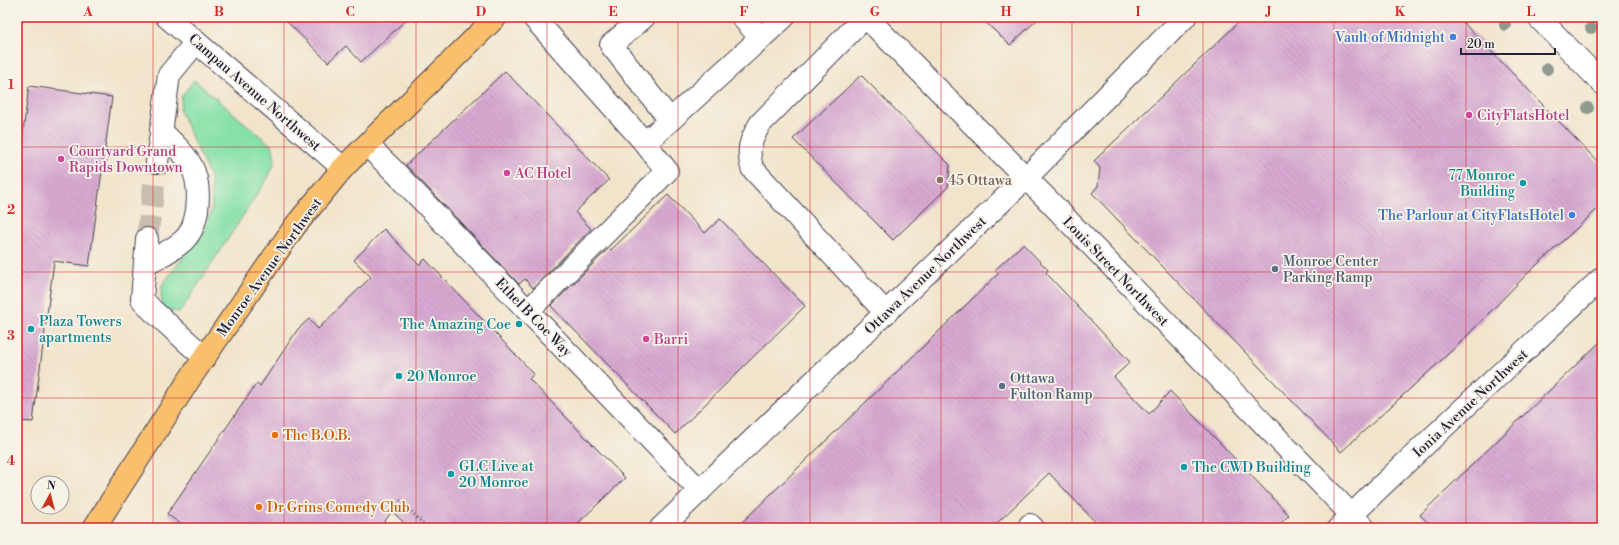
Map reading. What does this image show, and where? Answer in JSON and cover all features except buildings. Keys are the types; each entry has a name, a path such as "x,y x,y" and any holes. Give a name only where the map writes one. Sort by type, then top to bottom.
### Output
{"main road":[{"name":"Monroe Avenue Northwest","path":"94,528 204,357 295,226 344,168 496,17"}],"street":[{"name":"Campau Avenue Northwest","path":"167,17 344,168"},
{"path":"528,311 667,172 645,143 533,17"},
{"path":"644,17 611,45 670,120"},
{"path":"742,17 761,38"},
{"path":"645,143 784,17"},
{"path":"866,17 760,124 751,140 749,155 752,168 886,313"},
{"name":"Louis Street Northwest","path":"866,17 1026,178 1351,524"},
{"name":"Ottawa Avenue Northwest","path":"661,528 1026,178 1185,17"},
{"path":"1538,17 1602,83"},
{"path":"157,162 169,75 196,42"},
{"path":"145,264 168,252 184,240 195,225 197,177 183,152 161,131"},
{"name":"Ethel B Coe Way","path":"367,145 395,172 700,491"},
{"path":"147,239 142,299 152,310 204,357"},
{"name":"Ionia Avenue Northwest","path":"1351,524 1602,278"}],"path":[{"path":"400,500 427,528"}],"green space":[{"path":"194,80 273,147 275,162 269,176 180,312 170,311 163,307 161,295 162,285 205,229 212,208 211,179 180,111 182,96"}],"tunnel":[{"path":"147,239 157,162"}],"place":[{"name":"Vault of Midnight","path":"1453,37"},
{"name":"CityFlatsHotel","path":"1469,115"},
{"name":"Courtyard Grand Rapids Downtown","path":"61,159"},
{"name":"AC Hotel","path":"507,173"},
{"name":"45 Ottawa","path":"940,180"},
{"name":"77 Monroe Building","path":"1523,183"},
{"name":"The Parlour at CityFlatsHotel","path":"1572,215"},
{"name":"Monroe Center Parking Ramp","path":"1275,269"},
{"name":"The Amazing Coe","path":"519,324"},
{"name":"Plaza Towers apartments","path":"31,329"},
{"name":"Barri","path":"646,339"},
{"name":"20 Monroe","path":"399,376"},
{"name":"Ottawa Fulton Ramp","path":"1002,386"},
{"name":"The B.O.B.","path":"275,435"},
{"name":"The CWD Building","path":"1184,467"},
{"name":"GLC Live at 20 Monroe","path":"451,474"},
{"name":"Dr Grins Comedy Club","path":"259,507"}]}
